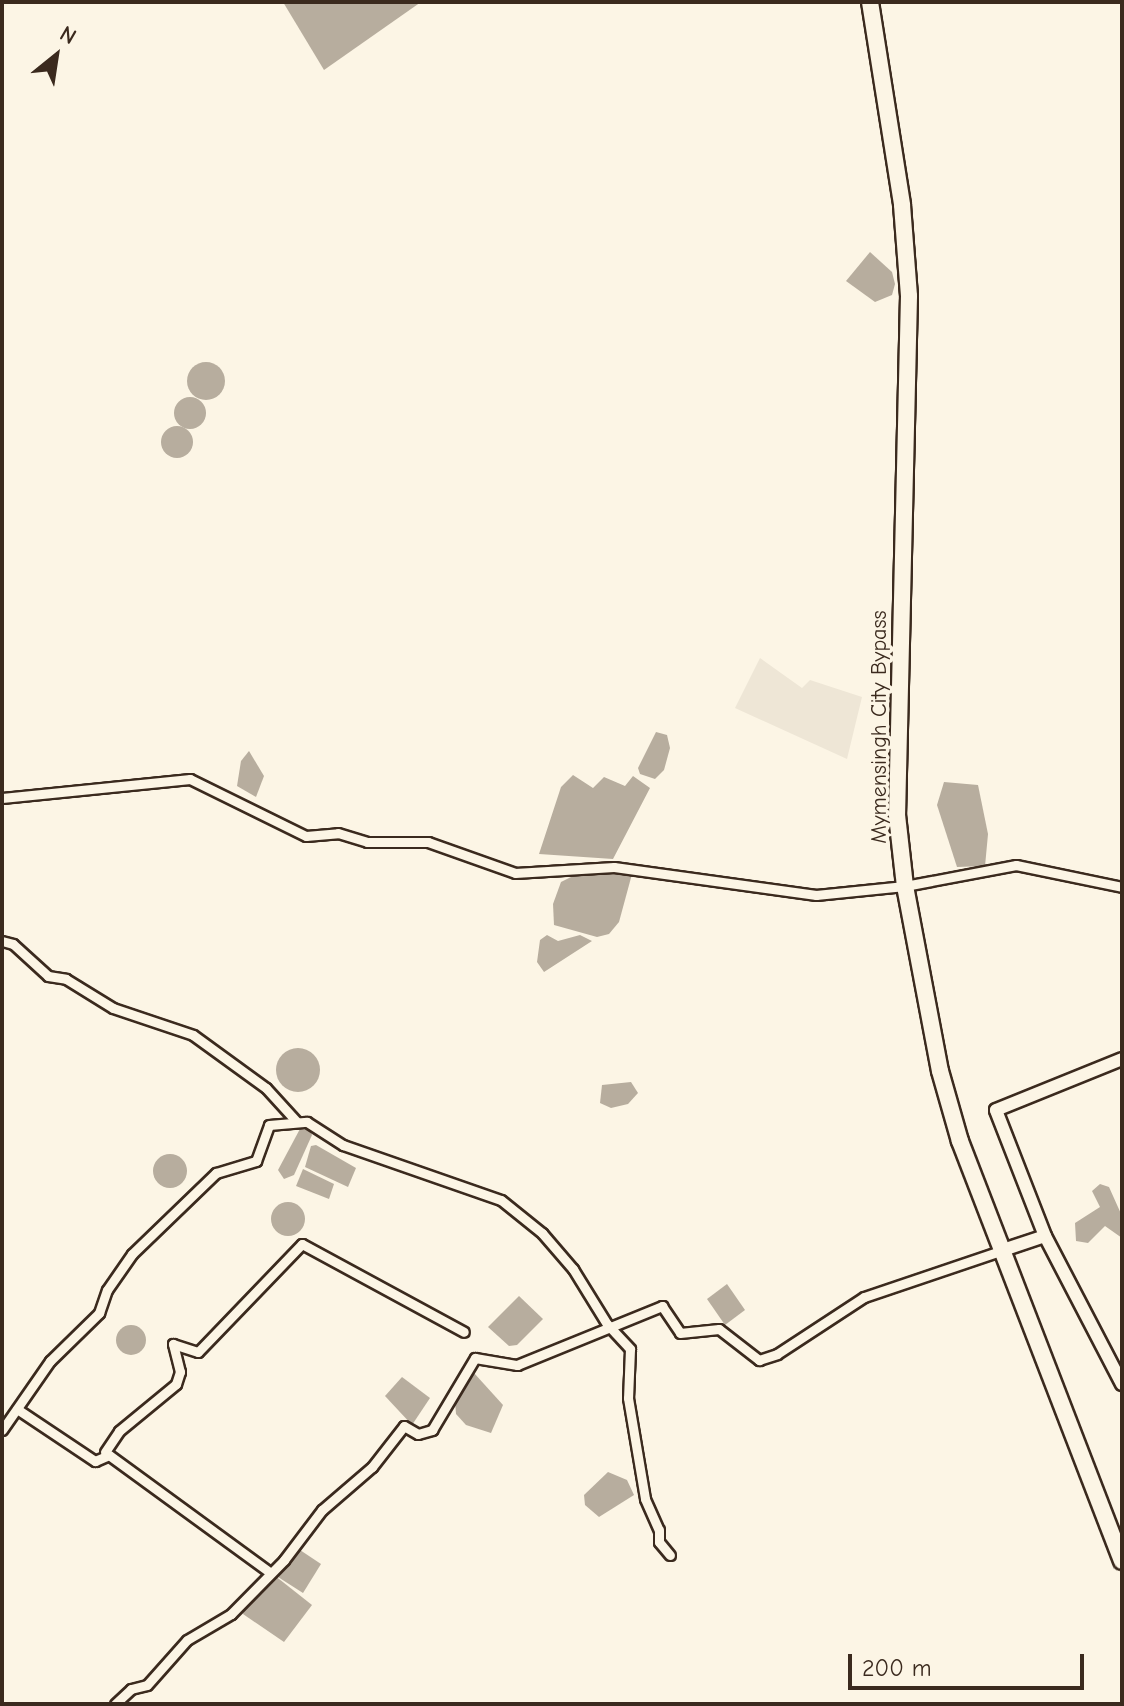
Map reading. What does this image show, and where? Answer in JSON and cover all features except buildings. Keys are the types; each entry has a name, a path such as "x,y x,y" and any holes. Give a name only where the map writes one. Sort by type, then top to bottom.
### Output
{"highway":[{"name":"Mymensingh City Bypass","path":"870,2 902,205 909,296 897,815 905,886 940,1071 1000,1251 1122,1561"}],"street":[{"path":"2,798 173,777 190,779 306,836 338,833 367,842 428,842 515,873 614,867 816,895 905,886 1016,865 1122,887"},
{"path":"2,941 13,944 48,976 66,979 113,1008 193,1035 266,1088 296,1121"},
{"path":"1122,1059 996,1110 1045,1236 1122,1384"},
{"path":"2,1430 50,1361 99,1313 107,1290 132,1254 216,1173 256,1161 269,1125 296,1121 316,1126 343,1145 508,1204 573,1269 607,1324 630,1349 628,1398 643,1491 659,1530 659,1542 670,1555"},
{"path":"115,1704 131,1689 147,1685 179,1647 231,1614 271,1573 322,1510 372,1467 397,1432 404,1426 418,1434 432,1430 475,1358 517,1365 607,1324 662,1306 680,1333 719,1329 750,1359 759,1360 777,1354 864,1297 1045,1236"},
{"path":"17,1409 95,1461 119,1431 176,1384 180,1372 173,1344 198,1352 302,1244 464,1332"},
{"path":"105,1452 271,1573"}],"shaded area":[{"path":"283,2 421,2 324,70"},
{"path":"870,252 892,272 895,284 892,295 875,302 846,281"},
{"path":"206,362 219,368 225,381 219,394 206,400 193,394 187,381 193,368"},
{"path":"190,397 201,402 206,413 201,424 190,429 179,424 174,413 179,402"},
{"path":"177,426 188,431 193,442 188,453 177,458 166,453 161,442 166,431"},
{"path":"760,658 802,688 810,680 862,697 847,759 735,708"},
{"path":"656,732 667,735 670,748 664,770 655,779 640,774 638,768"},
{"path":"249,751 264,776 256,797 237,786 241,761"},
{"path":"573,775 593,788 604,777 625,786 633,776 650,788 613,859 539,854 561,787"},
{"path":"944,782 978,785 988,834 985,866 957,867 937,805"},
{"path":"579,873 632,874 619,922 609,934 597,937 554,925 553,904 561,882"},
{"path":"547,935 558,941 580,935 592,941 544,972 537,962 540,940"},
{"path":"298,1048 314,1054 320,1070 314,1086 298,1092 282,1086 276,1070 282,1054"},
{"path":"631,1082 638,1093 628,1104 611,1108 600,1103 602,1085"},
{"path":"301,1127 309,1128 312,1135 294,1175 284,1179 278,1170"},
{"path":"316,1145 356,1168 348,1187 305,1167 311,1146"},
{"path":"170,1154 182,1159 187,1171 182,1183 170,1188 158,1183 153,1171 158,1159"},
{"path":"303,1169 334,1184 329,1199 296,1186"},
{"path":"1100,1184 1109,1187 1122,1216 1122,1238 1105,1226 1088,1243 1076,1241 1075,1223 1100,1207 1092,1191"},
{"path":"288,1202 300,1207 305,1219 300,1231 288,1236 276,1231 271,1219 276,1207"},
{"path":"727,1284 745,1310 725,1325 707,1299"},
{"path":"519,1296 543,1319 517,1345 509,1346 488,1327"},
{"path":"131,1325 137,1326 145,1334 145,1346 137,1354 131,1355 125,1354 117,1346 116,1340 117,1334 125,1326"},
{"path":"474,1373 503,1405 491,1433 466,1425 456,1414 455,1401"},
{"path":"402,1377 430,1398 412,1425 385,1396"},
{"path":"608,1472 627,1480 634,1495 599,1517 585,1505 584,1495"},
{"path":"300,1550 321,1564 303,1593 278,1577"},
{"path":"274,1575 312,1605 284,1642 243,1614 247,1602"}]}
